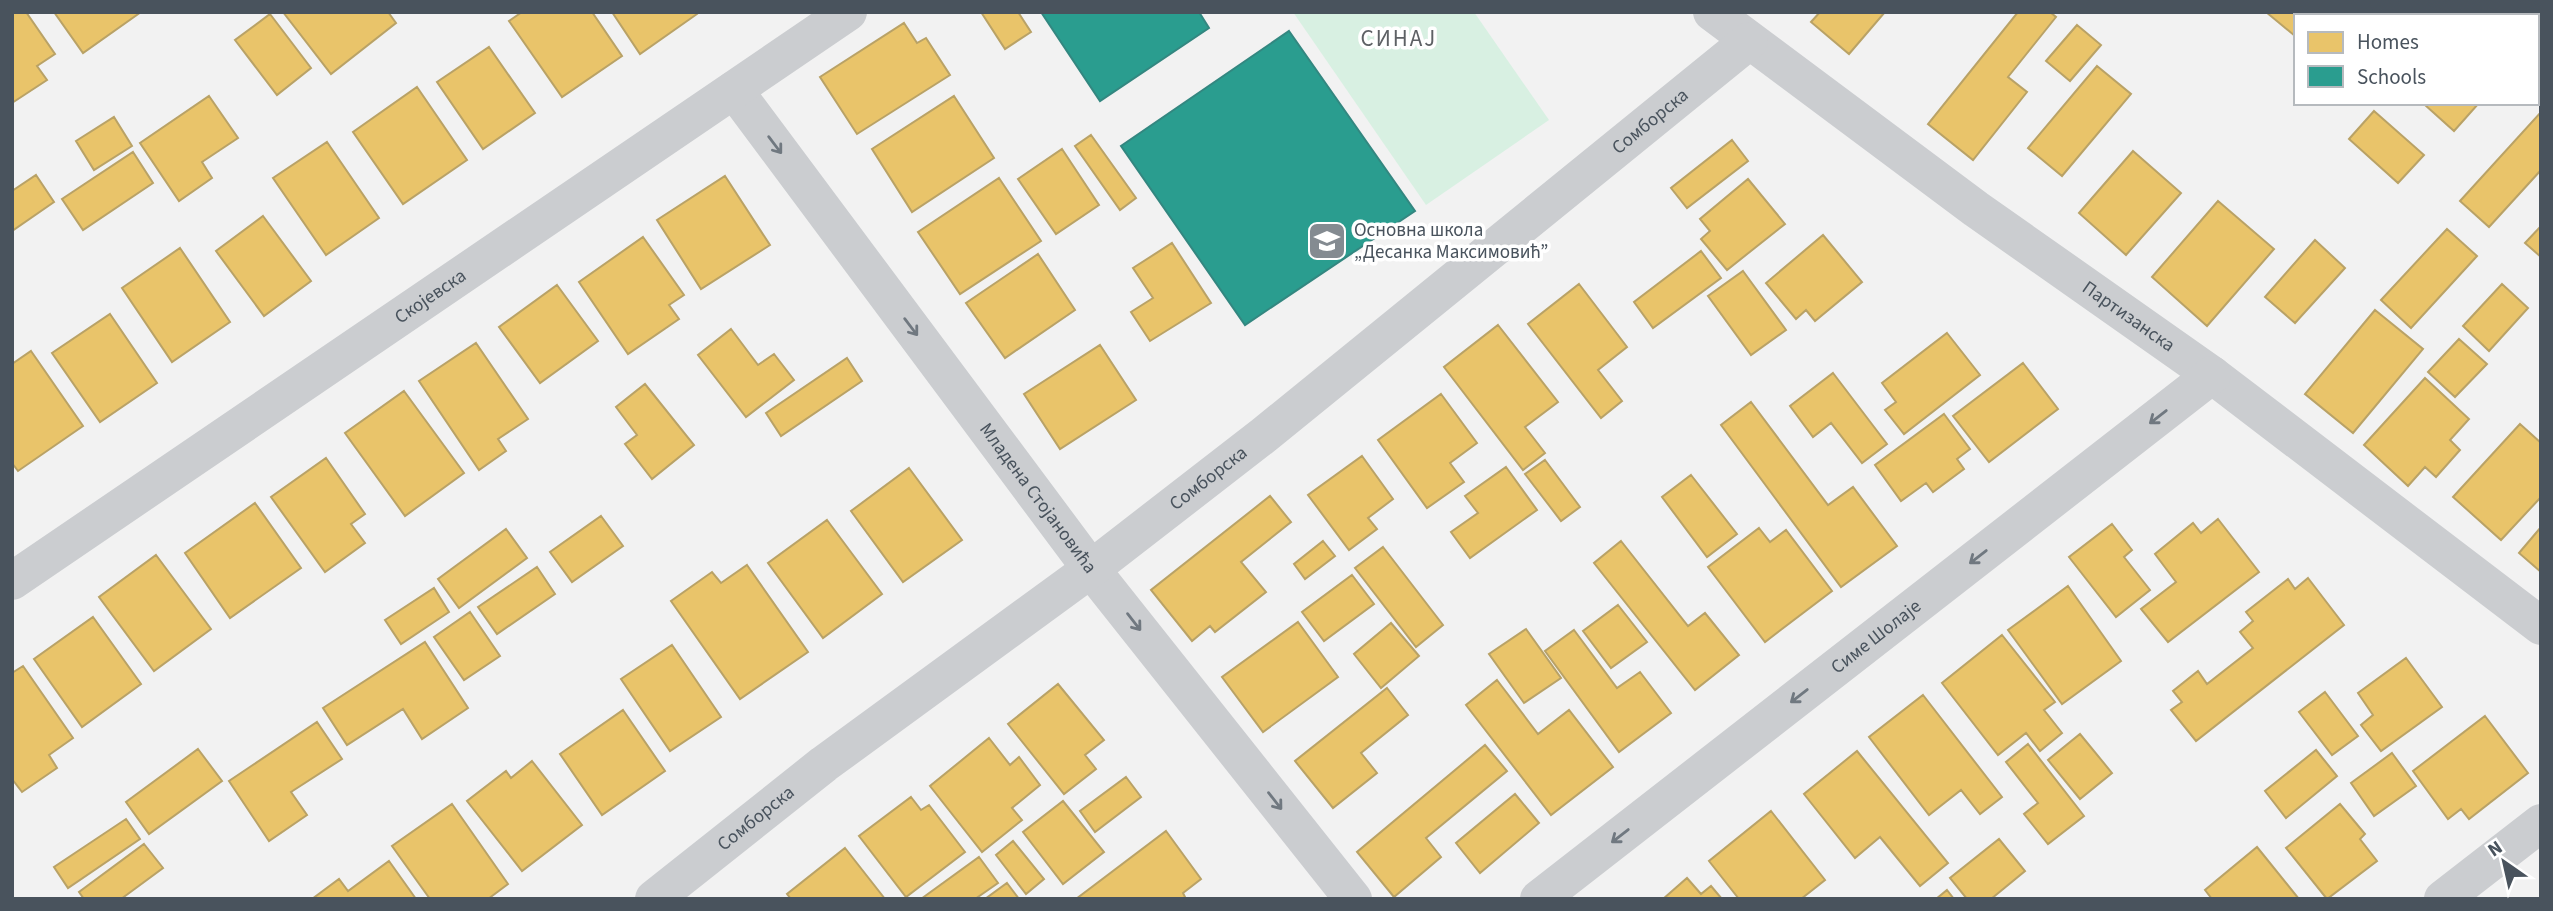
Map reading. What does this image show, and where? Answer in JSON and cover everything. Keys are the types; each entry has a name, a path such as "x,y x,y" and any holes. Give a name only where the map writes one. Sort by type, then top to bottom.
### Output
{"street":[{"name":"Скојевска","path":"12,582 848,12"},
{"name":"Партизанска","path":"1712,12 1976,209 2212,375 2541,626"},
{"name":"Сомборска","path":"654,899 824,764 1091,569 1264,435 1749,41"},
{"name":"Младена Стојановића","path":"734,90 1091,569 1353,899"},
{"name":"Симе Шолаје","path":"1539,899 2212,375"},
{"path":"2443,899 2541,823"}],"green space":[{"path":"1293,12 1474,12 1549,120 1426,205"}],"building: Homes":[{"path":"12,12 26,12 55,54 37,66 47,80 12,103"},
{"path":"54,12 141,12 83,53"},
{"path":"283,12 388,12 396,23 331,74"},
{"path":"522,12 592,12 622,56 562,97 509,21"},
{"path":"612,12 696,12 697,14 640,54"},
{"path":"981,12 1018,12 1031,32 1005,49"},
{"path":"1820,12 1885,12 1849,54 1811,22"},
{"path":"2018,12 2050,12 2056,17 2008,77 2027,92 1973,160 1928,124"},
{"path":"2266,12 2315,12 2294,14 2294,35"},
{"path":"2407,12 2465,14 2409,14"},
{"path":"270,14 311,68 277,95 235,40"},
{"path":"904,23 917,43 926,38 950,75 857,134 820,77"},
{"path":"2077,25 2101,45 2070,81 2046,61"},
{"path":"2539,28 2541,30 2539,61"},
{"path":"489,47 535,113 483,149 437,82"},
{"path":"2097,66 2131,94 2062,176 2028,148"},
{"path":"417,87 467,160 403,204 353,132"},
{"path":"209,96 238,138 202,162 212,178 179,201 140,143"},
{"path":"954,96 994,158 912,212 872,149"},
{"path":"2425,105 2477,105 2454,131"},
{"path":"2374,111 2424,155 2398,183 2349,139"},
{"path":"2541,112 2541,170 2489,227 2460,201"},
{"path":"114,117 132,146 94,170 76,141"},
{"path":"1091,135 1136,198 1120,210 1075,146"},
{"path":"1732,140 1748,161 1687,208 1671,188"},
{"path":"327,142 379,218 326,255 273,178"},
{"path":"1062,149 1099,205 1056,234 1018,179"},
{"path":"2133,151 2181,193 2126,255 2079,213"},
{"path":"133,152 153,183 83,230 62,199"},
{"path":"36,175 54,202 12,231 12,191"},
{"path":"725,176 770,245 701,289 657,220"},
{"path":"999,178 1041,241 960,294 918,232"},
{"path":"1748,179 1785,224 1727,270 1701,239 1710,231 1700,219"},
{"path":"2218,201 2274,249 2207,326 2152,277"},
{"path":"263,216 311,281 264,316 216,251"},
{"path":"2541,226 2541,257 2525,243"},
{"path":"2447,229 2477,256 2411,328 2381,300"},
{"path":"1823,235 1862,282 1815,321 1806,310 1796,319 1766,283"},
{"path":"643,237 684,295 669,305 679,319 628,354 579,282"},
{"path":"2315,240 2345,268 2295,323 2265,297"},
{"path":"1172,243 1211,303 1150,341 1131,312 1153,298 1133,268"},
{"path":"180,248 230,322 172,362 122,288"},
{"path":"1701,251 1721,278 1653,328 1634,302"},
{"path":"1038,254 1075,310 1005,358 966,303"},
{"path":"1743,271 1786,330 1751,355 1708,296"},
{"path":"1579,284 1627,347 1598,370 1622,401 1601,418 1528,324"},
{"path":"2502,284 2528,308 2489,351 2463,326"},
{"path":"557,285 598,341 540,383 499,327"},
{"path":"2375,310 2423,349 2353,433 2305,394"},
{"path":"110,314 157,383 100,422 52,353"},
{"path":"1498,325 1558,402 1525,427 1545,453 1523,470 1444,367"},
{"path":"731,329 758,365 774,354 794,380 746,417 698,355"},
{"path":"1947,333 1980,375 1904,434 1885,410 1896,402 1882,383"},
{"path":"2459,339 2487,364 2455,397 2428,372"},
{"path":"476,343 528,419 498,439 506,451 479,470 419,381"},
{"path":"1100,345 1136,400 1060,449 1024,394"},
{"path":"31,351 83,426 18,471 12,463 12,364"},
{"path":"847,358 862,381 781,436 766,413"},
{"path":"2023,363 2058,409 1989,462 1953,416"},
{"path":"1833,373 1887,444 1862,463 1831,423 1813,437 1790,406"},
{"path":"2425,378 2469,419 2450,440 2460,450 2436,477 2425,467 2408,486 2364,445"},
{"path":"645,384 694,445 652,479 625,444 637,435 616,407"},
{"path":"404,391 464,473 405,516 345,433"},
{"path":"1441,394 1477,443 1450,463 1464,482 1427,508 1378,440"},
{"path":"1751,402 1828,505 1853,487 1897,546 1841,587 1721,425"},
{"path":"1944,414 1970,449 1957,459 1964,469 1933,492 1926,483 1901,501 1875,465"},
{"path":"2520,424 2541,443 2541,497 2501,540 2453,497"},
{"path":"1362,456 1393,499 1368,518 1377,529 1349,550 1308,495"},
{"path":"326,458 365,514 351,524 365,543 325,572 271,497"},
{"path":"1545,460 1580,507 1561,521 1525,474"},
{"path":"1506,467 1537,510 1470,558 1451,532 1478,513 1465,496"},
{"path":"909,468 962,540 903,582 851,511"},
{"path":"1691,475 1737,534 1707,557 1662,497"},
{"path":"1270,496 1291,522 1241,562 1266,592 1215,632 1210,626 1192,641 1151,590"},
{"path":"255,503 301,568 230,618 185,553"},
{"path":"601,516 623,546 572,582 550,552"},
{"path":"2218,519 2259,572 2168,642 2141,609 2176,582 2155,554 2193,523 2201,533"},
{"path":"827,520 882,594 823,638 768,563"},
{"path":"2112,524 2132,550 2124,557 2150,590 2116,617 2069,557"},
{"path":"2541,527 2541,572 2519,553"},
{"path":"1759,528 1770,542 1786,530 1832,591 1765,642 1708,567"},
{"path":"506,529 527,558 459,608 438,579"},
{"path":"1323,541 1335,556 1305,579 1294,564"},
{"path":"1621,541 1688,626 1705,613 1739,655 1695,690 1594,563"},
{"path":"1383,547 1443,625 1416,647 1355,568"},
{"path":"156,555 211,629 154,671 99,597"},
{"path":"747,565 808,652 740,699 671,601 712,572 721,583"},
{"path":"537,567 555,594 497,634 478,607"},
{"path":"1352,575 1374,604 1324,641 1302,612"},
{"path":"2308,578 2344,625 2196,741 2171,710 2182,702 2173,691 2198,671 2207,684 2253,648 2240,632 2253,621 2246,612 2288,579 2295,589"},
{"path":"2068,586 2121,661 2062,704 2008,630"},
{"path":"434,588 449,612 401,644 385,620"},
{"path":"1618,605 1647,642 1611,668 1583,631"},
{"path":"470,612 500,656 464,680 434,637"},
{"path":"93,617 141,684 82,727 34,659"},
{"path":"1298,622 1338,677 1263,732 1222,677"},
{"path":"1391,623 1419,656 1381,688 1354,654"},
{"path":"1526,629 1561,678 1524,703 1489,654"},
{"path":"1574,630 1617,688 1640,672 1671,713 1619,752 1545,651"},
{"path":"2002,635 2055,702 2044,710 2062,733 2040,751 2026,733 1998,755 1942,683"},
{"path":"425,642 468,708 422,739 403,709 347,745 323,708"},
{"path":"672,645 721,717 670,751 621,679"},
{"path":"2406,658 2442,707 2381,751 2361,725 2373,715 2358,693"},
{"path":"23,666 73,738 49,755 57,768 22,792 12,779 12,673"},
{"path":"1497,680 1538,734 1569,710 1613,767 1551,815 1466,705"},
{"path":"1058,684 1104,740 1085,755 1096,769 1064,794 1008,724"},
{"path":"1387,688 1408,715 1361,753 1377,773 1333,808 1295,761"},
{"path":"2325,692 2358,736 2332,755 2299,712"},
{"path":"1923,695 2002,797 1980,814 1961,790 1929,815 1869,737"},
{"path":"623,710 665,771 602,815 560,754"},
{"path":"2485,716 2528,773 2469,819 2461,809 2448,819 2413,771"},
{"path":"317,722 342,759 291,792 307,815 269,841 229,781"},
{"path":"2080,734 2112,773 2080,799 2048,760"},
{"path":"989,738 1010,765 1019,757 1040,785 1012,808 1022,820 982,852 930,786"},
{"path":"2028,744 2084,816 2048,844 2024,814 2038,803 2006,762"},
{"path":"1485,745 1507,771 1426,838 1441,857 1394,897 1357,852"},
{"path":"198,749 222,781 149,834 126,802"},
{"path":"2316,750 2337,776 2286,818 2265,791"},
{"path":"1857,751 1948,863 1920,886 1880,837 1855,858 1804,794"},
{"path":"2392,753 2416,786 2374,816 2351,783"},
{"path":"532,761 582,825 522,871 467,801 506,771 511,778"},
{"path":"1126,777 1141,797 1095,832 1080,811"},
{"path":"1515,794 1539,823 1480,873 1456,843"},
{"path":"911,797 921,810 929,805 965,852 906,897 859,836"},
{"path":"1063,801 1104,852 1063,884 1023,832"},
{"path":"452,804 508,884 488,899 430,899 392,846"},
{"path":"2340,804 2365,834 2360,839 2377,861 2327,899 2286,848"},
{"path":"1771,811 1825,880 1801,899 1739,899 1709,861"},
{"path":"126,819 140,839 68,888 54,867"},
{"path":"1166,831 1201,879 1183,893 1186,899 1076,899"},
{"path":"1999,839 2025,871 1991,899 1967,899 1950,878"},
{"path":"1013,841 1044,879 1026,894 996,855"},
{"path":"144,844 163,868 121,899 84,899 79,892"},
{"path":"2257,847 2299,899 2212,899 2205,890"},
{"path":"845,848 885,899 791,899 787,894"},
{"path":"979,857 998,883 975,899 921,899"},
{"path":"389,861 416,899 312,899 339,879 348,891"},
{"path":"1687,878 1701,894 1711,886 1722,899 1663,899"},
{"path":"1007,883 1019,899 985,899"},
{"path":"1947,890 1954,899 1936,899"}],"building: Schools":[{"path":"1041,12 1199,12 1209,28 1100,101"},
{"path":"1289,31 1415,211 1245,325 1121,146"}],"place":[{"name":"Основна школа „Десанка Максимовић”","path":"1327,241"}],"district":[{"name":"СИНАЈ","path":"1399,38"}]}
